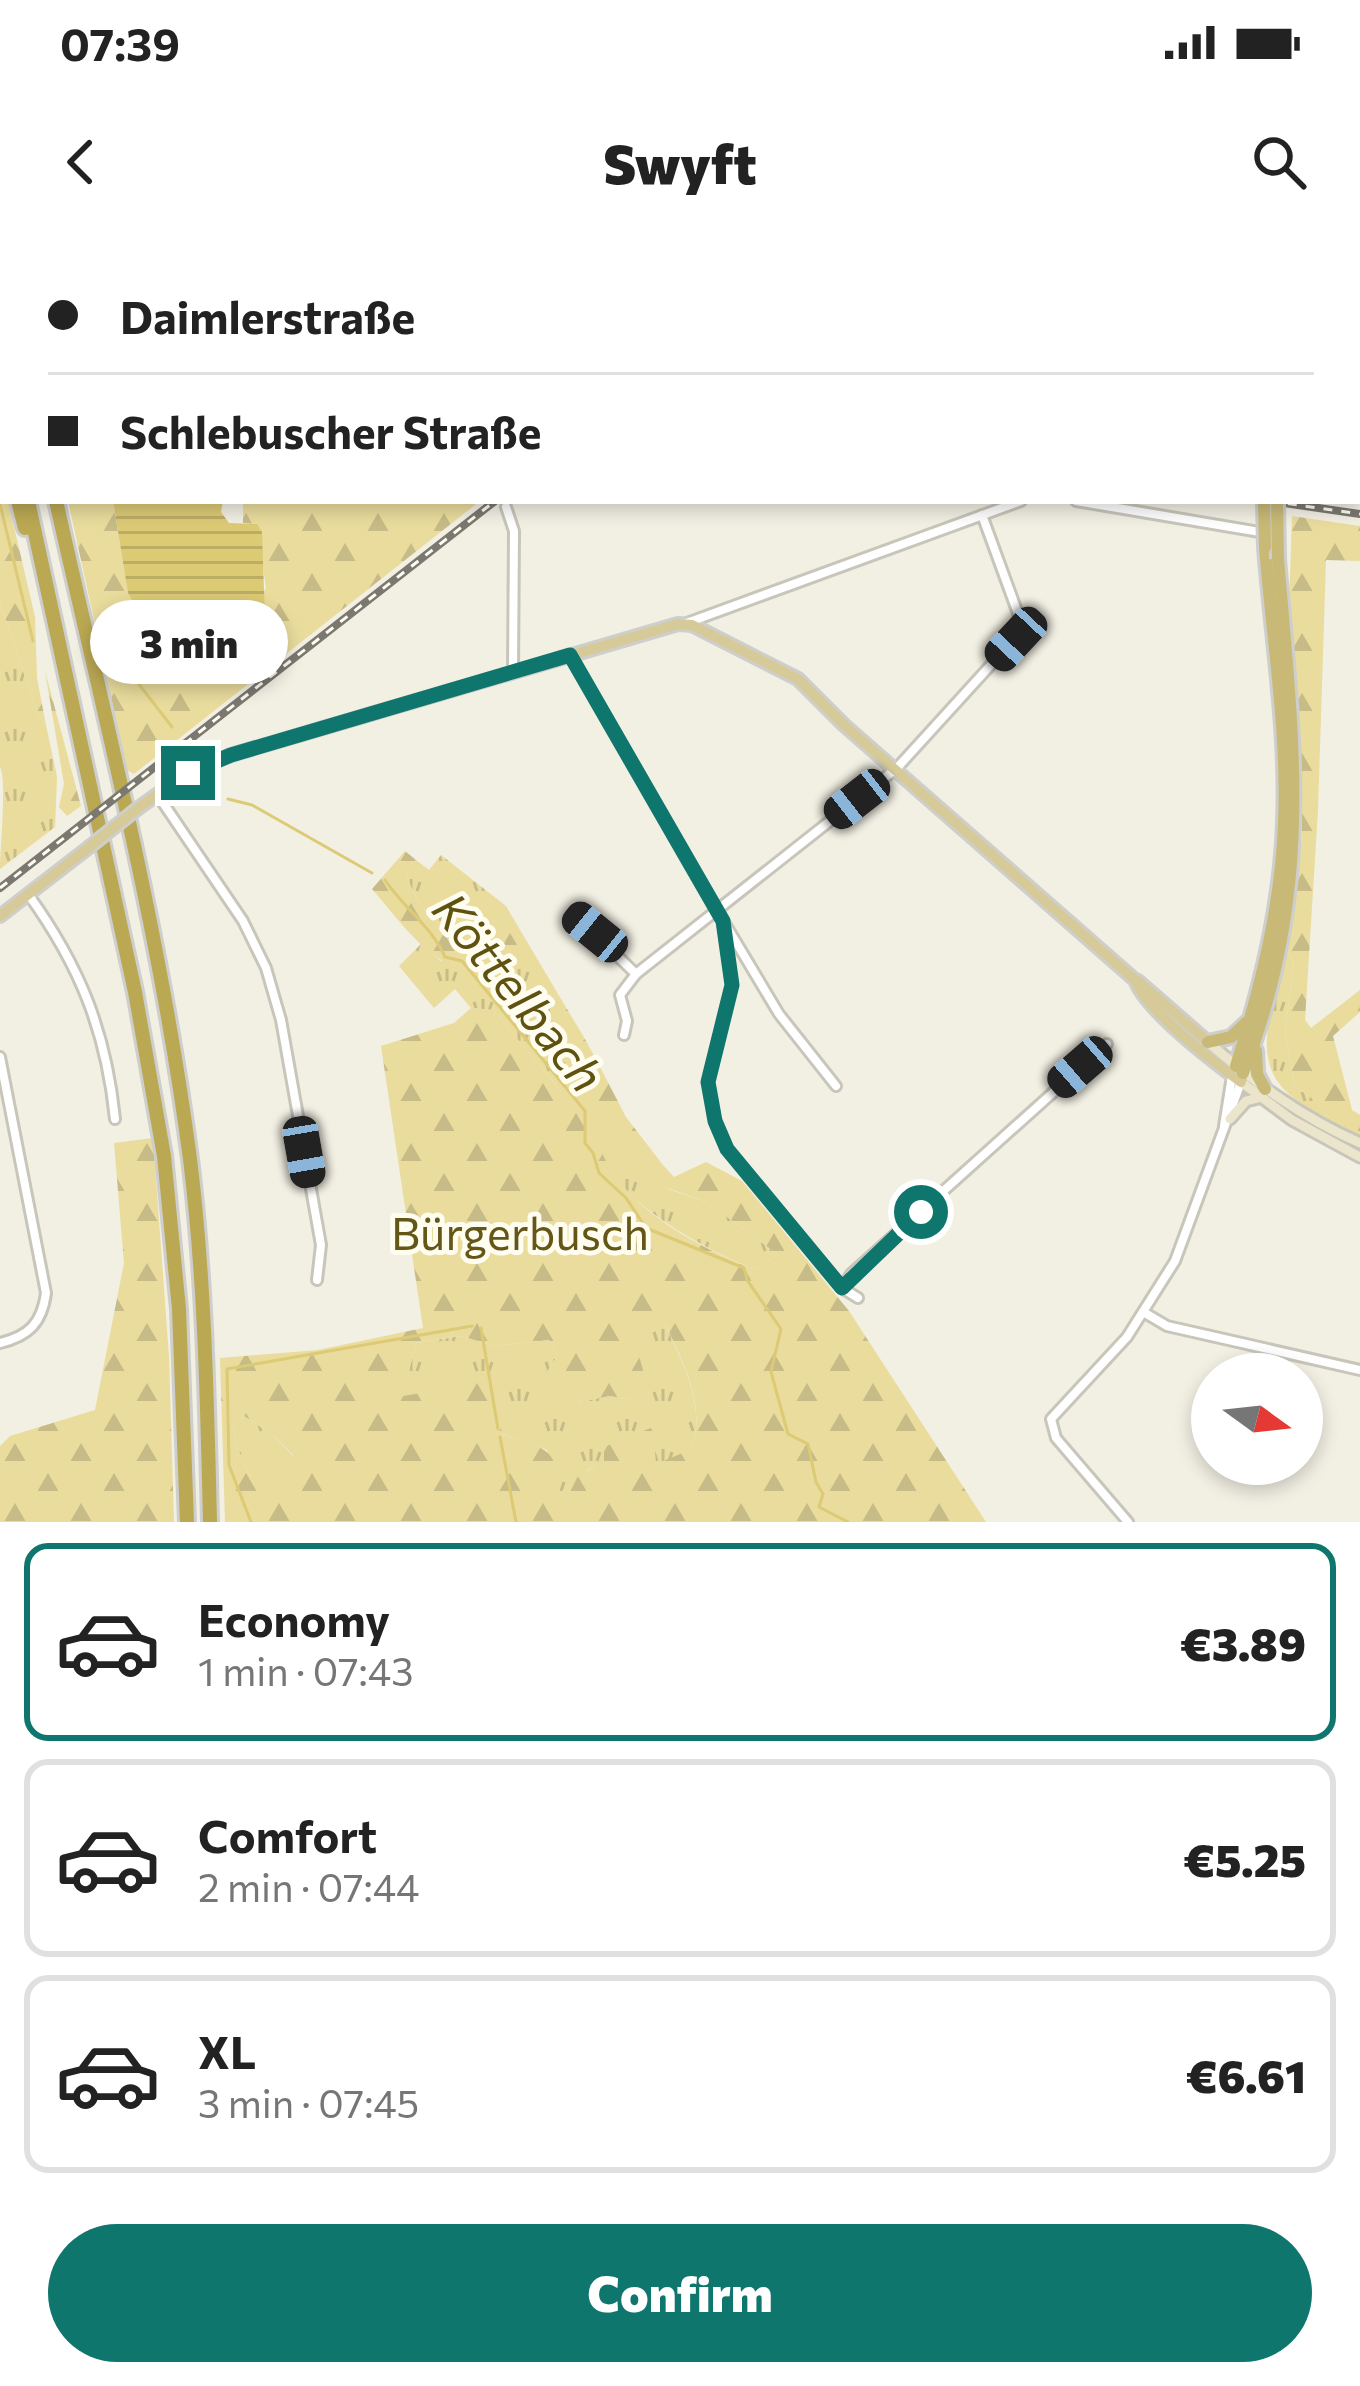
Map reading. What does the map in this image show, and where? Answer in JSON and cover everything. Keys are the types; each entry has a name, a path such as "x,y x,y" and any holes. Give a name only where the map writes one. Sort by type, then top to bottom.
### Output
{"highway":[{"path":"19,504 51,613"},
{"path":"29,504 135,992 164,1156 181,1328 187,1522"},
{"path":"57,504 148,915 183,1111 202,1294 210,1522"},
{"path":"1236,1071 1275,910 1284,817 1264,504"},
{"path":"1262,1094 1257,1041 1286,927 1296,820 1277,504"},
{"path":"1208,1042 1232,1037 1251,1016"},
{"path":"1236,1071 1257,1041"}],"main road":[{"path":"0,916 157,794 219,759 684,624 710,632 798,679 1236,1071"},
{"path":"1135,980 1151,1003 1262,1094 1360,1157"},
{"path":"1230,1119 1246,1101 1262,1094"},
{"path":"1262,1094 1360,1143"}],"street":[{"path":"684,624 1013,504"},
{"path":"1090,504 1269,541"},
{"path":"506,507 514,531 513,672"},
{"path":"624,1035 627,1021 620,995 636,974 897,768 1019,634 1020,619 982,515"},
{"path":"710,632 718,613"},
{"path":"570,655 779,1014 836,1085"},
{"path":"157,794 243,921 274,989 321,1245 317,1280"},
{"path":"28,894 68,956 95,1017 108,1061 115,1119"},
{"path":"576,916 636,974"},
{"path":"723,921 732,985 709,1071 715,1121 727,1149 842,1288 858,1298"},
{"path":"842,1288 851,1274 1107,1043"},
{"path":"0,1057 46,1293 35,1326 0,1343"},
{"path":"1128,1522 1059,1443 1050,1426 1056,1412 1145,1313 1175,1261 1230,1119 1236,1071"},
{"path":"1223,1140 1236,1071"},
{"path":"1145,1313 1167,1326 1360,1370"}],"green space":[{"path":"0,504 9,504 35,617 37,678 46,725 38,715 0,603"},
{"path":"69,504 113,504 128,593 190,664 215,649 230,647 266,588 257,524 243,523 243,504 476,504 134,774 127,770"},
{"path":"1292,516 1360,526 1360,561 1326,560 1305,1020 1311,1028 1360,990 1360,1012 1333,1036 1352,1110 1360,1115 1360,1137 1332,1122 1317,1102 1295,1086 1285,1032 1294,963 1288,951 1302,836 1289,608"},
{"path":"0,603 38,715 46,725 57,777 55,827 0,869 3,799"},
{"path":"45,671 81,806 67,816 59,807 64,784"},
{"path":"405,851 416,860 407,867 418,899 453,936 462,942 481,937 506,906 529,945 505,945 488,952 482,972 464,970 434,955 372,889"},
{"path":"441,855 506,906 481,937 462,942 453,936 434,920 412,888 407,867 416,860 429,870"},
{"path":"421,944 441,961 505,945 529,945 558,994 547,1004 556,1014 564,1048 585,1039 601,1069 562,1092 493,1010 471,1008 455,989 434,1008 399,966"},
{"path":"1288,951 1294,963 1285,1032 1295,1086 1317,1102 1332,1122 1289,1094 1271,1067 1267,1035"},
{"path":"558,994 585,1039 564,1048 546,1042 533,1030 556,1014 547,1004"},
{"name":"Bürgerbusch","path":"471,1008 493,1010 561,1091 601,1069 626,1117 663,1165 656,1174 593,1120 613,1173 653,1214 755,1270 777,1254 707,1202 667,1188 674,1177 706,1162 742,1181 849,1311 986,1522 225,1522 220,1358 318,1350 423,1328 381,1046 454,1023","holes":["665,1324 695,1400 692,1449 656,1464 653,1427 604,1447 604,1461 578,1476 570,1492 559,1491 556,1465 545,1450 502,1434 495,1380 403,1396 416,1343 461,1336 495,1346 549,1340 558,1355 542,1379 578,1402 610,1396 635,1401 644,1384 637,1351 653,1341 653,1326","244,1416 293,1455 294,1470 279,1477 250,1477 233,1427"]},
{"path":"592,1119 656,1173 663,1165 674,1177 668,1189 707,1202 777,1254 755,1270 643,1206 609,1169 597,1148"},
{"path":"153,1138 169,1357 174,1522 0,1522 0,1446 10,1436 95,1410 124,1263 114,1143"},
{"path":"665,1324 694,1400 692,1449 655,1464 597,1465 570,1493 559,1491 547,1450 402,1397 416,1343 461,1336 495,1346 549,1340 558,1355 543,1379 578,1402 610,1396 635,1401 637,1351 652,1325"},
{"path":"244,1416 273,1435 293,1456 295,1470 279,1477 250,1477 233,1427"}],"shaded area":[{"path":"113,504 222,504 221,512 229,523 257,524 262,532 265,619 230,647 215,649 190,664 163,653 128,593"}],"waterway":[{"name":"Köttelbach","path":"0,504 33,641"},
{"name":"Köttelbach","path":"102,644 111,648 172,727"},
{"name":"Köttelbach","path":"228,799 252,805 372,873"},
{"name":"Köttelbach","path":"385,880 445,957 462,961 585,1111 585,1143 599,1173 626,1198 646,1228 744,1268 747,1280 781,1329 771,1372 788,1434 808,1444 823,1494 819,1507 848,1522"},
{"path":"251,1522 229,1465 227,1369 472,1326"},
{"path":"481,1328 498,1429"},
{"path":"500,1437 516,1522"}],"railway":[{"path":"0,888 491,504"},
{"path":"1291,504 1360,514"}],"route":[{"path":"188,773 231,755 570,655 723,921 732,985 708,1082 715,1121 727,1149 842,1288 851,1274 921,1212"}]}
